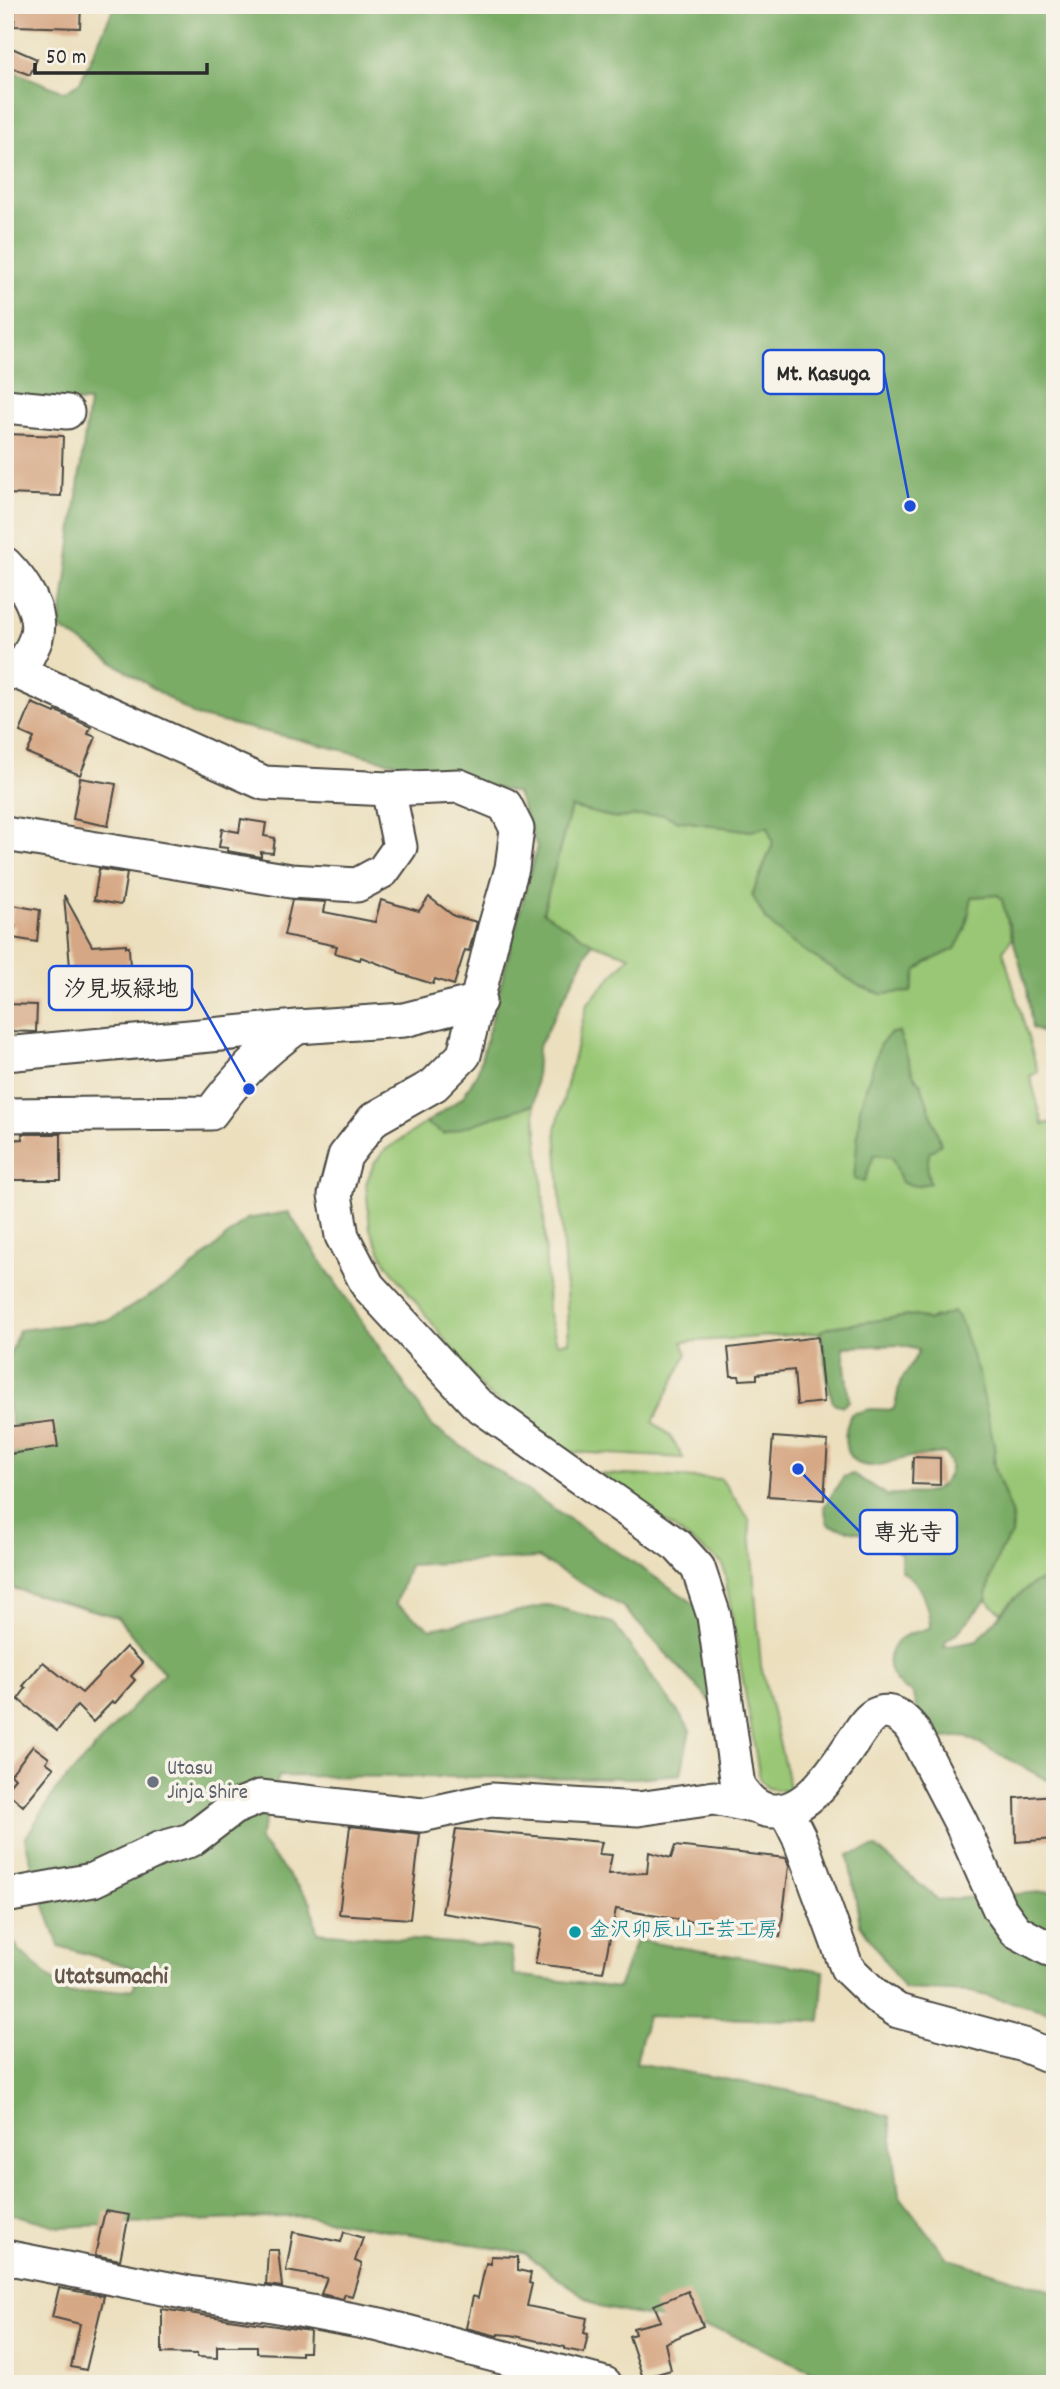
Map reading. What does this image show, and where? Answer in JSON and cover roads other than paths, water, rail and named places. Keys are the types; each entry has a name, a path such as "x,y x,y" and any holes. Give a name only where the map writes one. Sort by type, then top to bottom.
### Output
{"street":[{"path":"5,406 66,412"},
{"path":"5,564 18,578 35,611 37,636 12,672 264,783 388,789 459,786 505,805 517,829 512,868 464,1055 434,1085 374,1119 345,1156 335,1195 341,1236 368,1286 476,1403 678,1546 698,1568 714,1616 738,1786 746,1799 772,1809 799,1837 848,1968 877,1997 898,2011 1024,2045 1055,2058"},
{"path":"5,834 292,881 357,885 383,871 400,847 388,789"},
{"path":"5,1054 404,1020 479,1001"},
{"path":"5,1115 211,1113 234,1082 275,1043 298,1027"},
{"path":"5,1896 93,1880 159,1849 191,1840 233,1808 260,1797 422,1815 491,1800 638,1809 714,1798 772,1809 807,1799 832,1772 864,1726 875,1715 890,1713 903,1717 912,1729 961,1823 999,1908 1016,1931 1055,1950"},
{"path":"5,2257 189,2293 274,2305 380,2325 605,2384"}],"place":[{"name":"Mt. Kasuga","path":"910,506"},
{"name":"汐見坂緑地","path":"249,1089"},
{"name":"専光寺","path":"798,1469"},
{"name":"Utasu Jinja Shire","path":"153,1782"},
{"name":"金沢卯辰山工芸工房","path":"575,1932"}],"district":[{"name":"Utatsumachi","path":"111,1978"}]}
